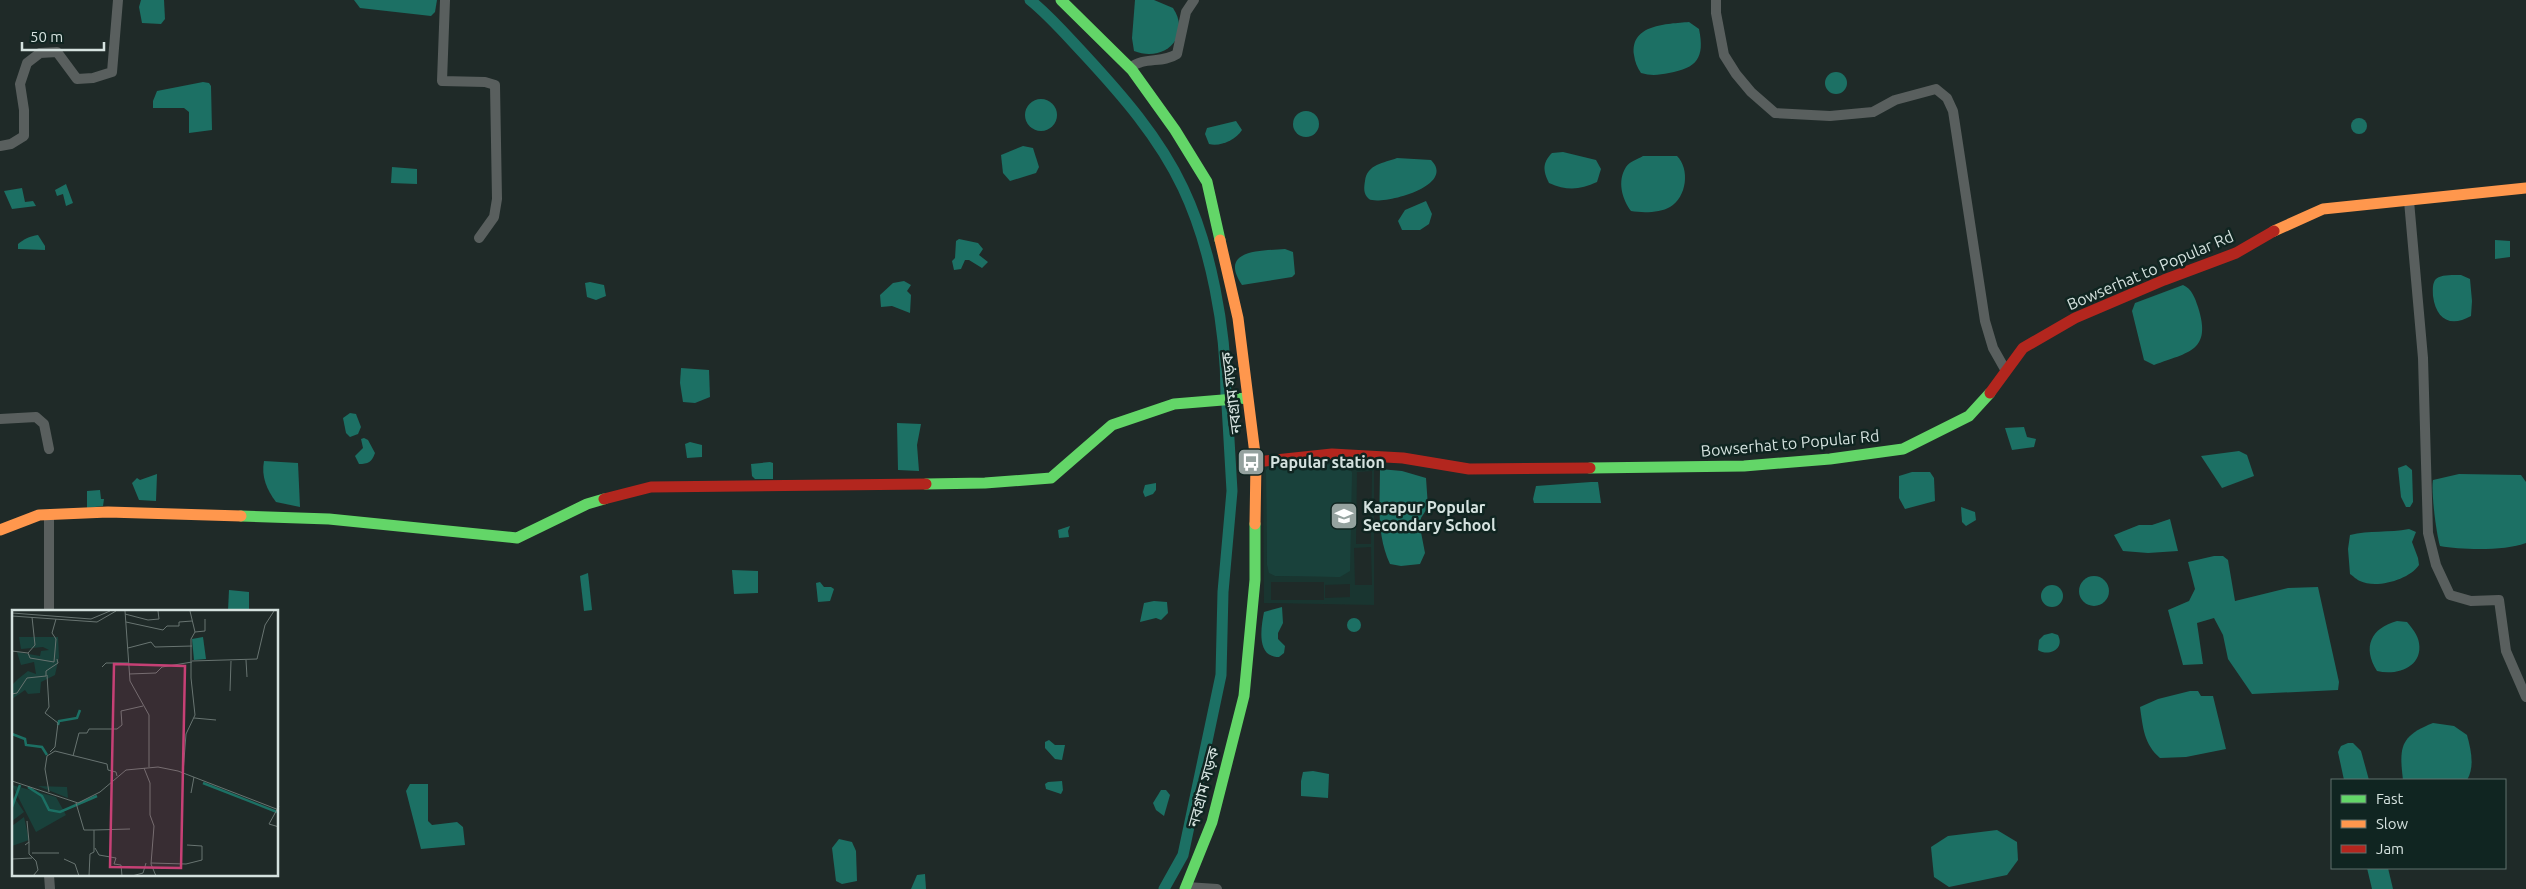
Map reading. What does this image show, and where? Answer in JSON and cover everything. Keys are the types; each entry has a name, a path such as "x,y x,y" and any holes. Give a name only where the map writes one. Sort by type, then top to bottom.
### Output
{"street":[{"path":"0,146 11,144 24,136 24,110 20,84 27,63 40,53 57,52 77,79 93,78 112,72 118,0"},
{"path":"445,0 442,81 486,82 495,85 497,198 494,217 479,238"},
{"name":"নবগ্রাম সড়ক","path":"1061,0 1130,68 1175,130 1207,182 1238,318 1256,462 1255,580 1244,696 1212,822 1186,888"},
{"path":"1130,68 1142,61 1168,60 1177,54 1186,12 1194,0"},
{"path":"1716,0 1716,13 1724,55 1736,74 1751,92 1776,113 1830,116 1873,112 1896,100 1936,89 1947,98 1953,111 1985,322 1993,348 2006,372"},
{"name":"Bowserhat to Popular Rd","path":"1256,462 1332,454 1403,458 1469,469 1744,466 1830,459 1903,449 1968,416 2006,372 2023,348 2075,318 2164,280 2236,253 2276,229 2323,209 2526,188"},
{"path":"2409,200 2423,358 2428,533 2436,565 2450,595 2471,600 2499,600 2506,651 2526,697"},
{"path":"0,530 39,515 108,512 329,519 517,538 587,504 651,487 985,483 1051,478 1112,426 1174,404 1247,398"},
{"path":"0,419 36,417 44,424 49,449"},
{"path":"49,515 49,610"},
{"path":"49,876 50,889"},
{"path":"1186,888 1217,889"}],"shaded area":[{"path":"141,0 164,0 165,19 161,24 142,23 139,7"},
{"path":"354,0 437,0 435,12 431,16 360,8"},
{"path":"1135,0 1154,0 1173,8 1178,19 1179,29 1177,38 1165,50 1145,54 1134,51 1132,38"},
{"path":"1689,22 1699,29 1701,47 1697,60 1692,65 1679,71 1655,75 1641,73 1634,55 1634,45 1638,37 1644,31 1661,25"},
{"path":"1832,72 1840,72 1847,79 1847,87 1840,94 1832,94 1825,87 1825,79"},
{"path":"203,82 209,83 211,86 212,130 189,133 189,112 184,108 153,108 153,101 157,91"},
{"path":"1041,99 1047,100 1052,104 1056,109 1056,121 1052,126 1047,130 1041,131 1035,130 1030,126 1026,121 1025,115 1026,109 1030,104 1035,100"},
{"path":"1306,111 1315,115 1319,124 1315,133 1306,137 1297,133 1293,124 1297,115"},
{"path":"2356,118 2362,118 2367,123 2365,132 2356,134 2351,129 2351,123"},
{"path":"1236,121 1242,130 1236,137 1223,144 1209,144 1205,134 1207,128"},
{"path":"1023,146 1033,148 1039,167 1036,173 1010,181 1003,173 1001,155"},
{"path":"1563,152 1596,160 1601,169 1597,182 1585,187 1573,188 1549,183 1545,171 1546,160 1552,153"},
{"path":"1643,156 1677,156 1684,168 1685,183 1680,197 1666,209 1651,212 1631,211 1625,201 1621,184 1623,172 1629,164"},
{"path":"1397,158 1431,160 1436,170 1434,178 1426,186 1400,197 1387,200 1369,199 1364,188 1366,175 1377,165"},
{"path":"392,167 417,169 417,184 391,183"},
{"path":"66,184 73,203 66,206 63,194 57,196 55,190"},
{"path":"22,188 25,202 33,201 36,206 12,209 4,191"},
{"path":"1426,201 1432,214 1429,224 1420,230 1402,230 1398,221 1405,210"},
{"path":"38,235 45,246 45,250 18,249 20,242"},
{"path":"959,239 978,243 983,249 979,255 988,262 982,268 969,260 965,260 961,269 954,270 952,261 955,258 956,241"},
{"path":"2495,240 2510,241 2510,257 2495,259"},
{"path":"1285,249 1293,252 1295,274 1292,277 1242,285 1236,273 1235,264 1239,258 1245,254 1265,250"},
{"path":"2461,275 2470,279 2471,316 2463,320 2451,321 2445,319 2437,311 2433,296 2433,284 2440,277"},
{"path":"904,281 911,285 907,291 911,295 910,313 892,306 881,307 880,295 893,283"},
{"path":"590,282 604,285 606,296 596,300 587,297 585,283"},
{"path":"2183,285 2191,291 2198,307 2202,322 2202,333 2194,348 2187,353 2154,365 2144,360 2132,311 2135,303"},
{"path":"681,368 709,370 710,397 695,403 683,402 680,383"},
{"path":"350,413 356,414 361,427 358,434 350,437 346,433 343,418"},
{"path":"897,423 921,424 917,445 919,471 898,470"},
{"path":"2024,427 2027,437 2036,439 2034,447 2012,450 2005,428"},
{"path":"361,439 368,440 375,453 369,462 359,464 355,456 363,448"},
{"path":"690,442 702,445 702,457 687,458 685,444"},
{"path":"2239,451 2247,455 2254,476 2222,488 2201,456"},
{"path":"1374,458 1374,605 1264,603 1263,464","holes":["1357,460 1373,461 1372,469 1357,469","1346,464 1340,577 1275,576 1270,573 1267,565 1266,470 1270,466","1372,471 1371,544 1356,544 1357,472","1371,547 1372,585 1355,585 1354,548","1271,582 1324,582 1324,600 1271,600","1350,584 1350,597 1325,598 1325,585"]},
{"path":"264,461 298,463 300,507 276,502 266,483 263,472"},
{"path":"773,463 773,479 755,479 752,476 751,464"},
{"path":"1343,464 1350,467 1352,473 1350,571 1340,577 1275,576 1269,573 1267,565 1266,470 1269,466"},
{"path":"2406,465 2412,470 2413,502 2410,507 2406,507 2401,497 2398,468"},
{"path":"1380,469 1402,471 1426,478 1428,507 1421,518 1420,527 1425,553 1420,564 1401,566 1390,564 1381,529 1379,506"},
{"path":"1912,472 1930,472 1934,478 1935,501 1905,509 1899,498 1899,476"},
{"path":"157,474 156,501 139,500 132,483 137,478 140,480"},
{"path":"2459,474 2521,475 2526,482 2526,543 2517,546 2483,549 2440,546 2434,512 2433,480"},
{"path":"1598,482 1601,503 1534,503 1536,486"},
{"path":"1156,483 1156,490 1153,494 1145,497 1143,492 1145,485"},
{"path":"100,490 101,499 104,499 103,506 87,508 87,491"},
{"path":"1961,507 1975,512 1976,520 1966,526 1962,522"},
{"path":"2170,519 2178,551 2148,553 2123,551 2114,535 2139,525 2152,525"},
{"path":"1070,526 1068,531 1069,537 1059,538 1058,530"},
{"path":"2409,529 2416,532 2412,542 2419,565 2408,575 2392,582 2375,584 2360,581 2350,574 2348,549 2350,535"},
{"path":"2214,556 2223,556 2228,560 2235,601 2288,588 2318,587 2339,682 2338,690 2252,694 2228,659 2223,635 2214,618 2197,623 2203,664 2183,665 2168,610 2189,601 2195,589 2188,562"},
{"path":"732,570 758,571 758,593 734,594"},
{"path":"588,573 592,610 584,611 580,576"},
{"path":"2094,576 2100,577 2108,585 2108,597 2100,605 2094,606 2088,605 2080,597 2079,591 2080,585 2088,577"},
{"path":"820,582 824,587 834,589 830,601 818,602 816,583"},
{"path":"2052,585 2060,588 2063,596 2060,604 2052,607 2044,604 2041,596 2044,588"},
{"path":"229,590 249,592 249,610 228,610"},
{"path":"1154,601 1167,602 1168,613 1161,620 1156,618 1140,622 1144,603"},
{"path":"1282,607 1283,623 1278,633 1278,639 1285,646 1284,653 1279,657 1272,656 1263,647 1261,633 1264,612"},
{"path":"1351,618 1357,618 1361,625 1357,632 1351,632 1347,628 1347,622"},
{"path":"2397,621 2407,622 2416,634 2419,643 2417,658 2413,664 2400,671 2377,671 2370,654 2372,640 2381,628"},
{"path":"2052,633 2058,635 2060,640 2058,648 2047,653 2038,650 2039,640 2044,635"},
{"path":"2190,691 2198,691 2201,696 2213,696 2226,749 2186,757 2160,758 2147,741 2140,707 2158,699"},
{"path":"2433,723 2454,726 2467,735 2472,764 2467,779 2403,779 2401,759 2404,744 2408,738"},
{"path":"1049,740 1055,745 1065,745 1062,760 1055,759 1045,748 1045,742"},
{"path":"2353,743 2361,751 2369,779 2344,779 2338,752 2341,746"},
{"path":"1313,771 1329,774 1328,798 1301,796 1303,772"},
{"path":"1062,781 1063,790 1061,794 1046,789 1045,784 1048,782"},
{"path":"410,784 428,784 428,821 432,825 457,822 463,827 465,845 421,849 406,791"},
{"path":"1161,790 1166,790 1170,795 1164,816 1156,810 1153,803"},
{"path":"1997,830 2017,842 2018,860 2007,875 1949,887 1934,877 1931,847 1948,836"},
{"path":"839,839 852,842 856,851 857,881 842,884 836,881 832,848"},
{"path":"2367,869 2388,869 2393,889 2372,889"},
{"path":"925,874 926,889 911,889 917,875"}],"waterway":[{"path":"1030,0 1058,26 1125,101 1163,151 1183,188 1202,236 1215,289 1223,343 1226,394"},
{"path":"1164,889 1183,855 1221,675 1223,592 1232,491 1227,405"}],"traffic: fast":[{"path":"1061,0 1132,70 1175,130 1207,182 1220,240"},
{"path":"1590,468 1744,466 1830,459 1903,449 1969,416 1990,393"},
{"path":"926,484 985,483 1051,478 1112,425 1174,404 1247,398"},
{"path":"241,516 329,519 517,538 587,504 604,499"},
{"path":"1185,889 1212,822 1244,696 1255,580 1255,524"}],"traffic: slow":[{"path":"2274,231 2323,209 2526,188"},
{"path":"1220,240 1238,318 1256,462 1255,524"},
{"path":"0,530 39,515 108,512 241,516"}],"traffic: jam":[{"path":"1990,393 2023,348 2075,318 2164,280 2236,253 2274,231"},
{"path":"1256,462 1332,454 1403,458 1469,469 1590,468"},
{"path":"604,499 651,487 926,484"}],"place":[{"name":"Papular station","path":"1251,462"},
{"name":"Karapur Popular Secondary School","path":"1344,516"}]}
